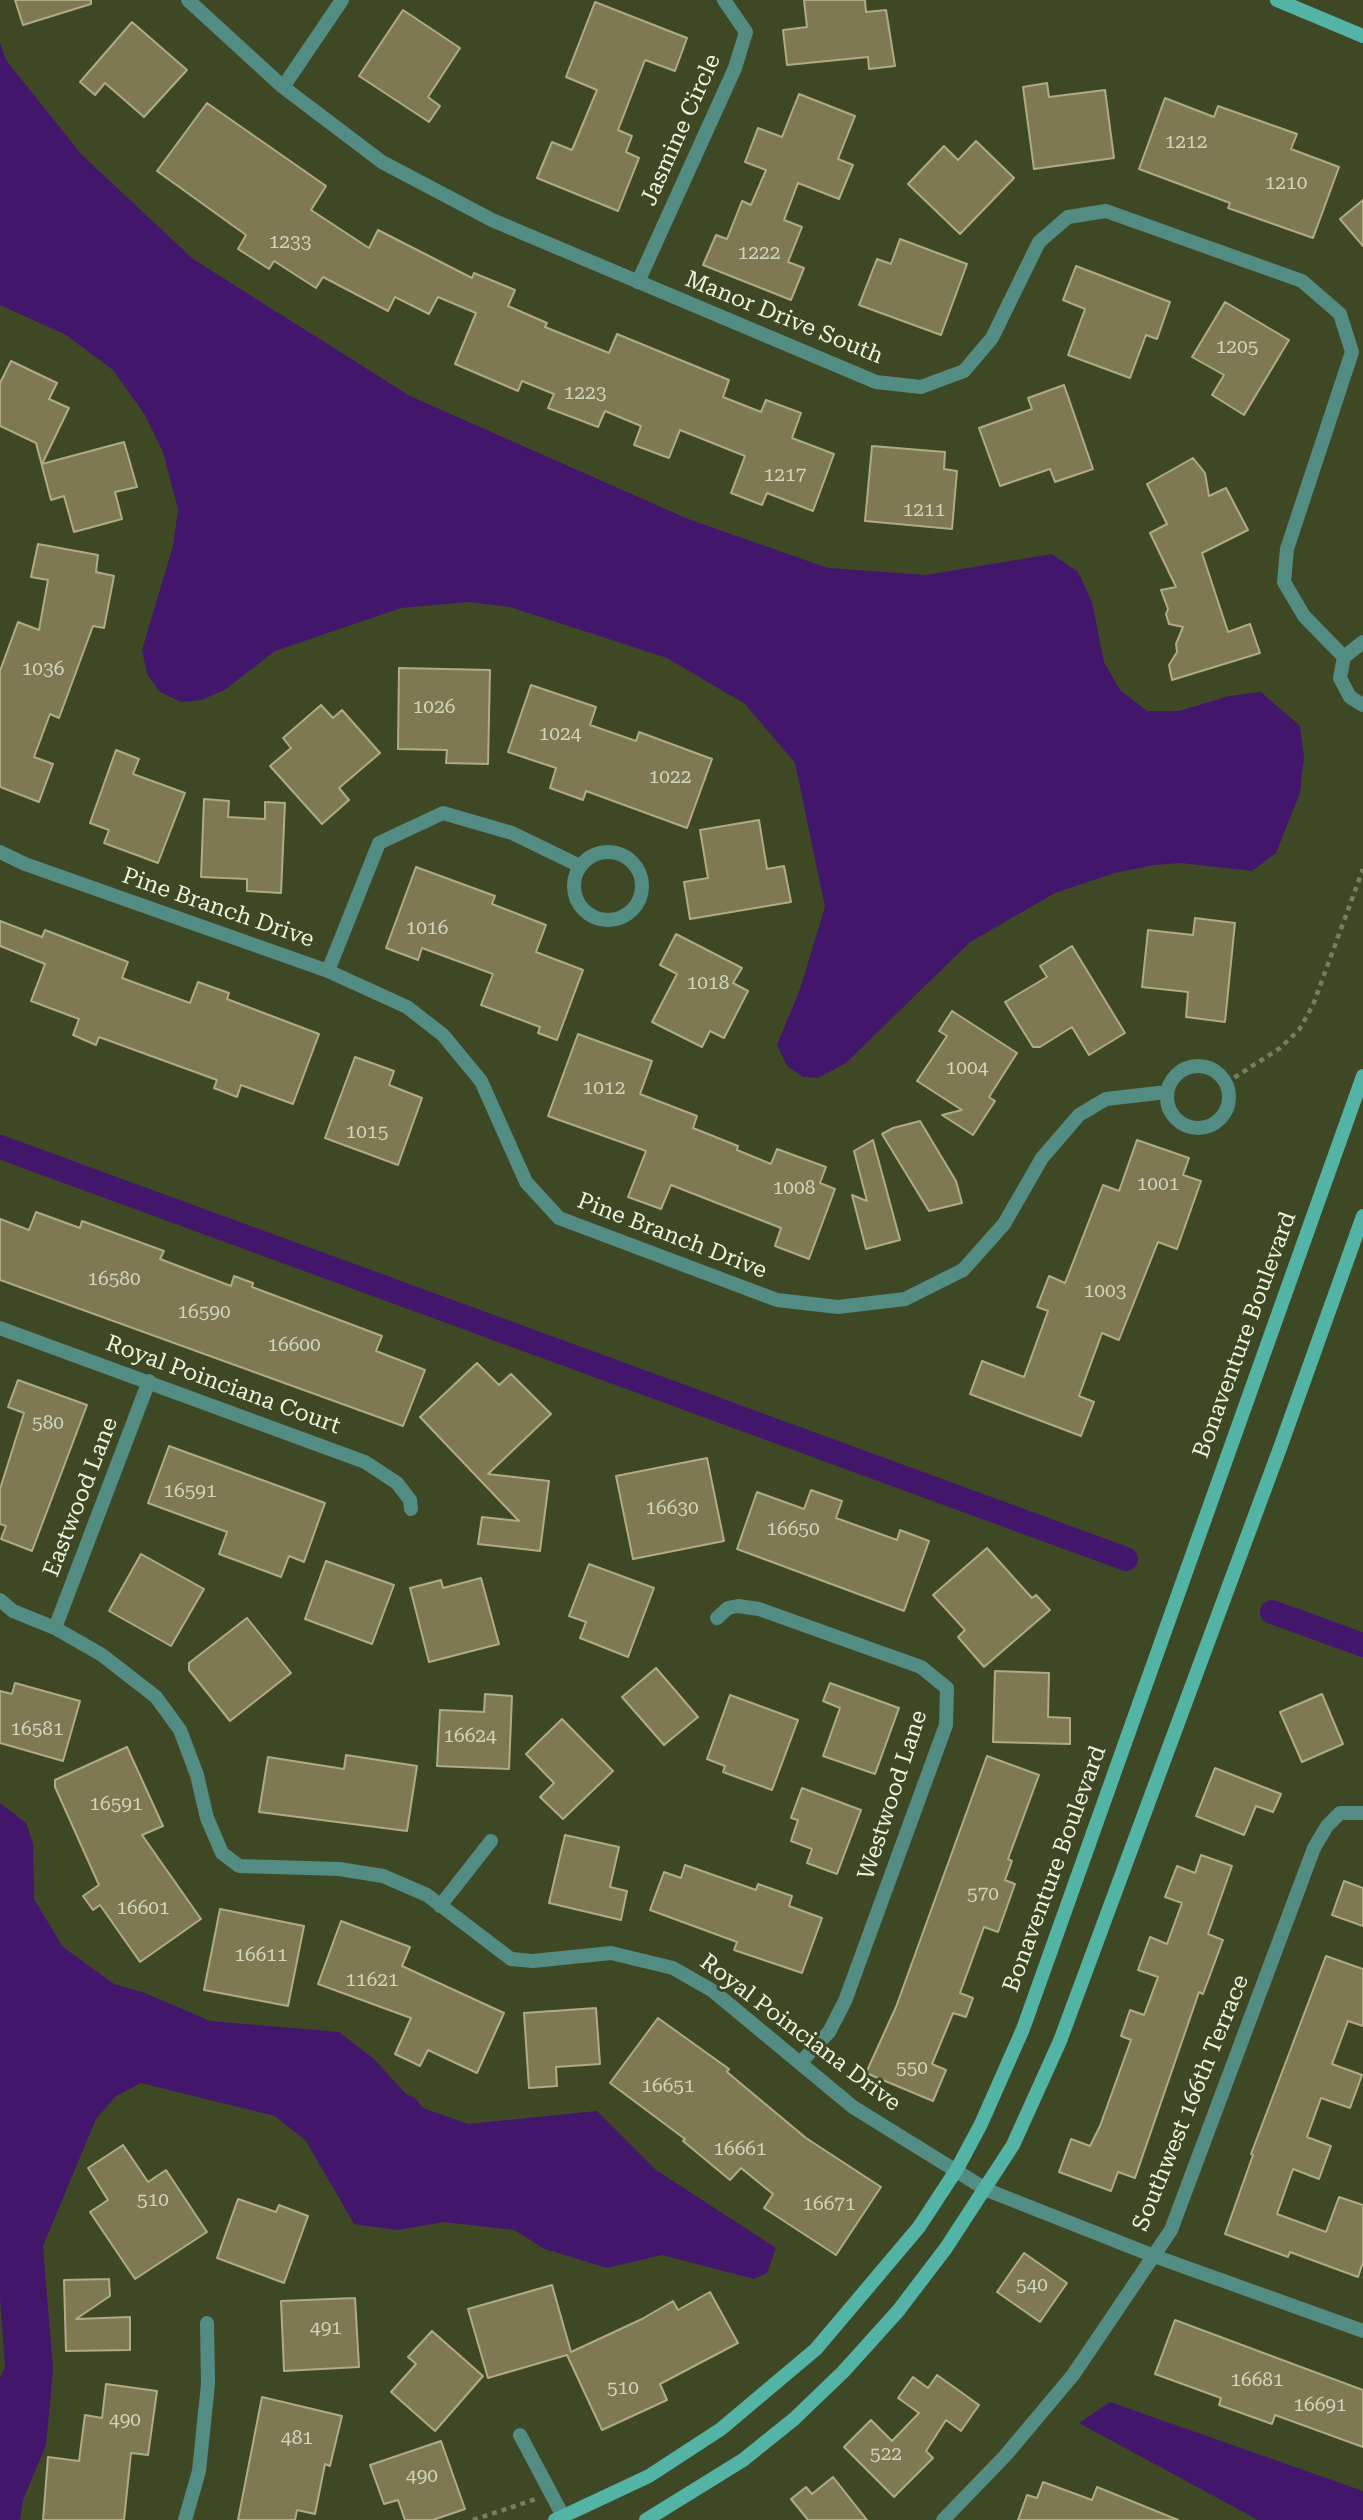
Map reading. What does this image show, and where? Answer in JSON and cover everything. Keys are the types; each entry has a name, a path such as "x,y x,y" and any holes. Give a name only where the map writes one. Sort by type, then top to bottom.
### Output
{"main road":[{"path":"1277,0 1363,36"},
{"name":"Bonaventure Boulevard","path":"559,2518 649,2476 721,2429 816,2349 911,2237 957,2169 981,2124 1023,2029 1363,1076"},
{"path":"646,2520 743,2460 793,2419 843,2372 898,2311 987,2190 1013,2145 1060,2041 1363,1216"}],"street":[{"name":"Manor Drive South","path":"188,0 284,87 382,162 492,220 876,382 920,387 964,371 992,338 1039,242 1068,217 1106,211 1302,281 1340,314 1352,352 1287,549 1284,582 1304,616 1343,657"},
{"path":"284,87 342,0"},
{"name":"Jasmine Circle","path":"638,282 735,68 746,32 724,0"},
{"path":"1363,642 1343,657 1340,678 1349,697 1363,705"},
{"path":"328,971 379,842 443,813 512,833 580,866"},
{"name":"Pine Branch Drive","path":"0,852 25,864 328,971 407,1007 443,1035 481,1081 526,1182 559,1218 778,1300 838,1307 905,1299 963,1270 1004,1224 1042,1158 1079,1115 1106,1099 1167,1092"},
{"path":"608,852 628,859 640,875 640,896 635,906 628,913 607,920 588,913 575,896 574,886 580,866 597,853 608,852"},
{"path":"1193,1066 1212,1069 1226,1083 1226,1111 1212,1125 1202,1128 1183,1124 1176,1119 1167,1101 1167,1092 1176,1075 1193,1066"},
{"name":"Royal Poinciana Court","path":"0,1328 365,1462 397,1483 410,1500 411,1508"},
{"name":"Eastwood Lane","path":"55,1628 149,1381"},
{"name":"Royal Poinciana Drive","path":"0,1600 13,1611 55,1628 102,1656 156,1697 180,1730 197,1775 207,1818 222,1853 239,1866 339,1870 383,1876 427,1895 511,1959 533,1961 611,1953 673,1968 713,1992 853,2107 987,2190 1154,2256 1363,2331"},
{"name":"Westwood Lane","path":"718,1618 728,1608 738,1606 759,1609 921,1667 947,1688 946,1725 845,2001 829,2032 801,2062"},
{"name":"Southwest 166th Terrace","path":"943,2520 1005,2456 1073,2375 1171,2230 1314,1848 1327,1826 1340,1813 1363,1813"},
{"path":"440,1906 491,1840"},
{"path":"185,2520 199,2471 208,2384 207,2323"},
{"name":"Bonaventure Boulevard","path":"520,2435 551,2494 559,2518"}],"path":[{"path":"1226,1083 1280,1048 1299,1030 1313,1004 1363,869"},
{"path":"474,2520 551,2494"}],"shaded area":[{"path":"0,42 6,60 82,155 193,259 410,396 688,519 828,568 926,575 1052,554 1078,572 1092,602 1104,662 1120,690 1147,711 1179,711 1229,696 1261,692 1300,726 1304,757 1300,793 1276,853 1252,871 1181,863 1154,865 1115,873 1055,893 970,942 846,1063 818,1078 803,1077 787,1066 777,1045 800,989 825,907 795,763 745,704 667,658 510,607 469,602 401,608 275,651 226,689 202,700 181,702 160,692 147,674 142,650 173,546 178,509 163,452 145,415 113,370 66,335 0,305"},
{"path":"0,1803 26,1823 33,1843 34,1899 63,1947 114,1984 145,1993 210,2021 339,2032 374,2059 406,2094 415,2098 423,2108 468,2124 597,2111 656,2170 776,2248 767,2273 754,2279 662,2255 607,2268 545,2249 514,2230 444,2222 398,2230 354,2224 306,2141 275,2116 141,2083 116,2096 96,2119 43,2246 53,2369 46,2445 23,2500 20,2520 0,2520 0,2378 5,2367 0,2297"},
{"path":"1110,2402 1363,2491 1363,2520 1258,2520 1079,2423"}],"building":[{"path":"15,0 91,0 91,4 23,25"},
{"path":"804,0 865,0 866,12 886,10 895,66 869,69 868,57 787,65 783,30 807,27"},
{"path":"595,2 687,38 675,71 645,60 618,130 632,136 626,152 639,158 618,211 537,178 552,142 572,150 597,90 566,77"},
{"path":"403,10 460,48 428,97 440,106 429,122 359,76"},
{"path":"132,22 187,70 144,117 105,83 95,95 80,82"},
{"path":"1047,83 1049,97 1105,90 1114,158 1034,169 1023,87"},
{"path":"799,94 855,116 838,159 853,165 839,199 798,183 784,220 802,227 788,262 804,268 791,300 703,265 716,235 727,239 742,201 751,205 766,170 745,162 758,128 782,137"},
{"path":"1165,98 1214,117 1218,106 1297,134 1291,149 1339,167 1313,238 1228,208 1230,203 1139,169"},
{"path":"207,103 326,186 311,210 369,248 378,230 472,278 474,273 515,290 508,306 547,323 545,327 609,353 617,334 729,380 723,397 761,412 766,400 801,413 792,438 834,454 813,511 767,493 762,505 731,493 745,456 680,430 669,458 634,445 641,426 605,411 598,427 548,408 554,394 522,381 518,391 455,364 476,313 438,297 429,314 395,297 388,311 323,277 316,288 274,261 269,269 238,249 246,235 157,171"},
{"path":"976,141 1014,178 960,234 908,184 944,146 958,160"},
{"path":"1363,200 1363,246 1340,219"},
{"path":"900,239 967,264 941,335 859,305 877,259 891,264"},
{"path":"1076,266 1170,302 1157,339 1146,335 1130,378 1068,355 1085,309 1063,300"},
{"path":"1225,302 1289,340 1244,415 1212,395 1224,375 1192,357"},
{"path":"11,361 57,383 49,399 69,408 42,464 124,442 137,487 115,492 122,519 74,532 64,496 51,500 36,443 0,426 0,383"},
{"path":"1064,385 1093,469 1055,482 1050,469 1000,486 979,428 1032,409 1028,398"},
{"path":"872,446 945,452 944,469 957,471 952,529 865,521"},
{"path":"1193,458 1205,473 1209,496 1226,488 1248,530 1202,553 1228,632 1250,624 1260,653 1172,680 1169,665 1177,652 1176,644 1183,627 1169,624 1166,614 1168,609 1161,590 1176,587 1150,533 1167,524 1147,484"},
{"path":"38,544 98,555 96,572 114,576 104,628 93,626 59,718 50,714 34,757 53,764 39,802 0,787 0,671 18,622 39,630 48,580 31,577"},
{"path":"399,668 490,670 488,764 446,763 447,750 398,749"},
{"path":"531,685 596,707 590,725 636,741 639,732 712,759 687,828 586,791 583,800 550,788 556,768 508,752"},
{"path":"321,705 333,718 342,710 380,753 339,788 349,800 322,824 270,766 291,748 283,738"},
{"path":"116,750 139,759 133,774 185,793 158,863 104,843 109,830 90,823"},
{"path":"204,799 229,801 228,817 265,819 265,802 285,803 281,893 247,891 247,879 201,877"},
{"path":"759,820 767,869 784,866 791,902 690,919 684,882 708,878 700,830"},
{"path":"416,867 495,896 492,904 546,925 536,952 583,970 557,1040 538,1033 540,1027 481,1005 493,974 422,948 418,960 386,948"},
{"path":"1195,918 1235,923 1225,1022 1186,1017 1188,992 1142,987 1148,930 1193,935"},
{"path":"0,921 42,937 45,930 128,962 122,978 190,1003 198,982 229,993 227,999 319,1034 293,1104 241,1085 237,1097 214,1088 217,1080 99,1037 96,1045 73,1035 79,1019 31,1001 45,964 0,946"},
{"path":"676,934 742,968 733,983 748,991 724,1038 710,1031 702,1047 652,1022 677,974 660,965"},
{"path":"1072,946 1125,1033 1089,1055 1072,1027 1040,1047 1033,1047 1005,1002 1047,977 1040,966"},
{"path":"952,1011 1017,1053 989,1097 995,1101 973,1135 942,1115 962,1110 917,1081 947,1036 939,1031"},
{"path":"578,1034 652,1061 640,1094 697,1116 693,1128 738,1146 737,1150 771,1164 777,1149 826,1167 820,1183 835,1189 809,1259 775,1246 781,1228 671,1185 661,1209 628,1197 646,1151 548,1116"},
{"path":"355,1057 394,1071 389,1085 422,1098 398,1165 325,1138"},
{"path":"920,1121 956,1181 962,1203 929,1211 882,1134 893,1128"},
{"path":"873,1140 900,1240 866,1249 852,1195 867,1201 854,1151"},
{"path":"1137,1140 1189,1158 1183,1175 1201,1181 1177,1249 1158,1242 1119,1340 1102,1333 1079,1396 1094,1402 1081,1436 970,1394 982,1361 1024,1377 1048,1311 1037,1307 1049,1276 1065,1283 1103,1185 1119,1191"},
{"path":"36,1212 80,1228 82,1221 164,1251 160,1259 231,1286 234,1276 253,1283 252,1287 382,1336 376,1351 425,1370 403,1426 0,1280 0,1219 29,1230"},
{"path":"477,1363 499,1385 511,1374 551,1414 488,1474 549,1481 540,1551 478,1544 482,1517 519,1521 420,1417"},
{"path":"18,1380 87,1405 32,1551 1,1539 6,1526 0,1524 0,1489 24,1413 8,1407"},
{"path":"169,1446 325,1503 304,1562 289,1556 281,1577 219,1554 227,1532 148,1503"},
{"path":"707,1458 724,1541 633,1559 616,1476"},
{"path":"811,1490 842,1501 836,1518 897,1540 900,1530 929,1541 904,1611 737,1549 757,1492 804,1509"},
{"path":"987,1548 1032,1598 1036,1595 1050,1610 984,1667 958,1637 965,1630 933,1595"},
{"path":"141,1554 204,1589 171,1646 109,1611"},
{"path":"326,1561 394,1585 372,1644 305,1619"},
{"path":"589,1564 654,1588 628,1657 580,1638 586,1622 569,1616"},
{"path":"481,1578 499,1644 429,1662 410,1588 441,1580 443,1588"},
{"path":"247,1618 291,1673 230,1721 189,1670 189,1663"},
{"path":"656,1668 698,1717 664,1745 622,1697"},
{"path":"995,1671 1049,1673 1048,1717 1070,1718 1070,1744 993,1742"},
{"path":"15,1683 80,1701 63,1761 0,1743 0,1691 12,1694"},
{"path":"830,1683 899,1708 875,1774 823,1756 840,1708 823,1701"},
{"path":"485,1694 512,1696 509,1769 437,1766 440,1710 484,1712"},
{"path":"1322,1694 1343,1744 1302,1762 1280,1712"},
{"path":"730,1695 798,1720 772,1790 723,1772 725,1766 707,1759"},
{"path":"562,1719 613,1771 563,1819 540,1797 554,1783 526,1754"},
{"path":"127,1747 163,1826 142,1835 201,1919 140,1962 100,1905 93,1910 83,1896 99,1885 55,1787 55,1780"},
{"path":"346,1755 417,1766 407,1831 259,1812 268,1757 344,1769"},
{"path":"987,1756 1039,1775 1008,1859 1012,1861 1005,1880 1015,1884 998,1932 984,1927 960,1993 973,1998 966,2017 953,2013 932,2064 946,2070 933,2101 866,2073 896,2007"},
{"path":"1215,1768 1281,1794 1273,1812 1256,1806 1244,1835 1196,1816"},
{"path":"802,1788 861,1810 837,1874 807,1863 812,1849 791,1841 798,1820 791,1818"},
{"path":"565,1835 619,1847 610,1887 627,1891 621,1920 549,1903"},
{"path":"1201,1855 1232,1866 1208,1934 1223,1940 1203,1994 1199,1992 1135,2178 1118,2172 1111,2191 1059,2172 1071,2139 1090,2146 1100,2126 1131,2040 1121,2036 1130,2010 1144,2015 1158,1977 1138,1970 1150,1937 1167,1944 1182,1903 1165,1897 1177,1866 1195,1873"},
{"path":"685,1865 756,1890 758,1884 792,1896 789,1906 822,1918 802,1973 734,1950 737,1942 650,1910 664,1872 681,1878"},
{"path":"1344,1881 1363,1888 1363,1926 1332,1915"},
{"path":"220,1909 304,1926 288,2006 204,1990"},
{"path":"341,1921 410,1947 402,1966 504,2013 477,2073 428,2050 420,2066 395,2054 411,2018 318,1984"},
{"path":"1326,1956 1363,1969 1363,2026 1348,2021 1332,2064 1362,2075 1350,2108 1321,2098 1307,2137 1331,2146 1319,2179 1293,2169 1277,2214 1326,2232 1339,2197 1363,2205 1363,2262 1358,2277 1290,2252 1288,2257 1225,2234 1253,2155 1251,2154"},
{"path":"596,2008 600,2064 556,2067 557,2086 529,2088 524,2013"},
{"path":"658,2018 729,2069 727,2072 806,2138 881,2187 836,2255 764,2208 773,2194 741,2168 730,2180 683,2141 685,2139 610,2083"},
{"path":"123,2145 148,2182 166,2170 207,2232 135,2279 90,2212 108,2200 88,2168"},
{"path":"238,2199 276,2212 279,2205 308,2216 284,2283 217,2258"},
{"path":"1024,2253 1067,2283 1040,2322 997,2292"},
{"path":"109,2279 110,2296 76,2319 130,2317 130,2350 66,2351 64,2280"},
{"path":"552,2285 571,2352 642,2319 673,2301 678,2310 710,2292 738,2343 660,2384 667,2400 602,2430 567,2355 488,2378 468,2309"},
{"path":"355,2298 359,2367 284,2371 281,2301"},
{"path":"1175,2320 1363,2390 1363,2447 1275,2415 1272,2424 1219,2405 1221,2398 1155,2374"},
{"path":"432,2331 483,2376 435,2431 391,2392 416,2364 408,2357"},
{"path":"937,2375 979,2405 961,2431 946,2420 926,2451 933,2458 894,2497 844,2447 871,2420 892,2441 919,2413 898,2398 913,2377 928,2388"},
{"path":"106,2384 157,2391 148,2455 131,2453 124,2520 43,2520 48,2457 79,2461 85,2415 102,2418"},
{"path":"262,2397 342,2416 330,2466 325,2464 315,2514 297,2510 295,2520 238,2520"},
{"path":"441,2441 465,2509 433,2520 405,2520 398,2500 384,2504 370,2465"},
{"path":"833,2477 867,2520 808,2520 791,2499 806,2487 812,2494"},
{"path":"1043,2482 1092,2500 1097,2487 1178,2520 1018,2520 1027,2495 1037,2498"}],"waterway":[{"path":"0,1147 1126,1559"},
{"path":"1272,1612 1363,1645"}]}
